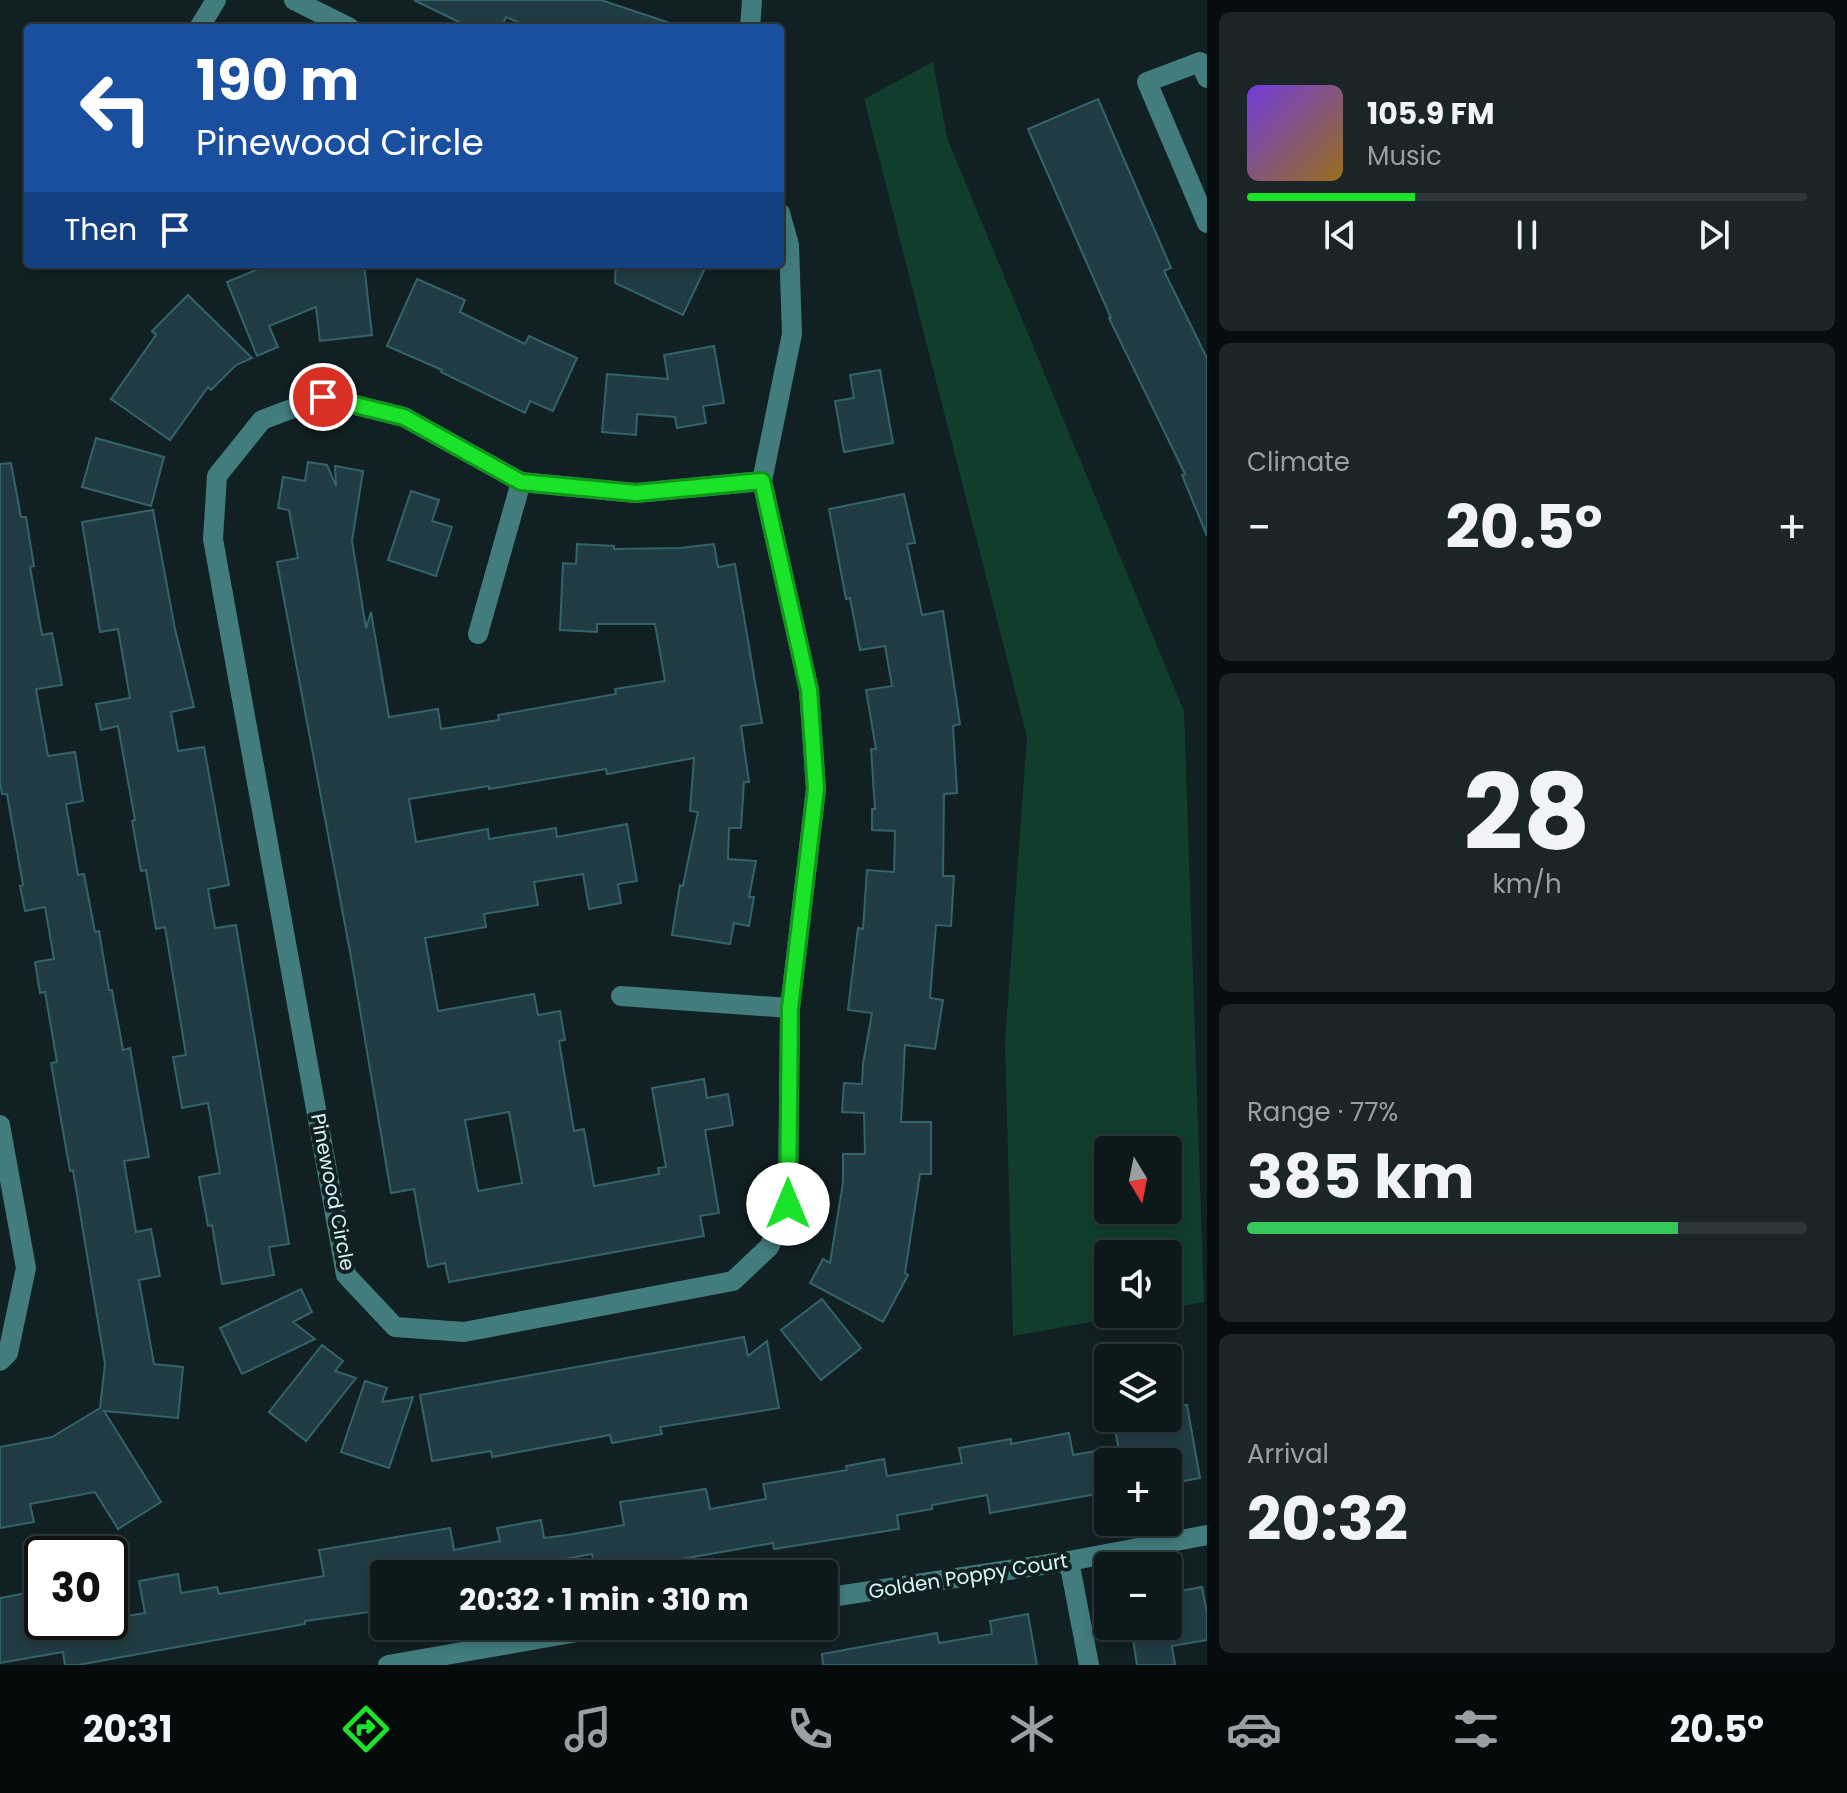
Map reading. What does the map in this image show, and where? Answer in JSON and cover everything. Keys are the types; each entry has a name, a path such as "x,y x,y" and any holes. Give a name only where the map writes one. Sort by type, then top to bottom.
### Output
{"street":[{"path":"201,24 216,0"},
{"path":"294,0 342,24"},
{"path":"750,24 752,0"},
{"path":"1206,217 1147,82 1200,62 1207,78"},
{"name":"Pinewood Circle","path":"762,481 636,493 521,482 404,417 323,397 262,420 217,476 213,539 346,1275 395,1327 464,1332 733,1281 769,1247 788,1204 790,1008 816,789 809,690 762,481 792,334 789,245 784,227"},
{"path":"478,634 521,482"},
{"path":"621,996 790,1008"},
{"path":"0,1125 26,1268 8,1353 0,1361"},
{"name":"Golden Poppy Court","path":"838,1596 1069,1561 1207,1535"},
{"path":"1069,1561 1089,1665"},
{"path":"388,1665 532,1640"}],"shaded area":[{"path":"933,62 947,138 1184,711 1204,1302 1182,1306 1182,1240 1094,1240 1094,1322 1013,1336 1005,1042 1027,737 864,99"}],"building":[{"path":"414,0 601,0 673,24 522,24 506,17 503,24 463,24"},
{"path":"1098,99 1171,268 1164,271 1207,358 1207,536 1182,475 1185,474 1109,318 1028,129"},
{"path":"260,268 364,268 372,335 320,341 316,307 269,326 278,347 257,356 227,282"},
{"path":"616,268 705,268 683,315 615,283"},
{"path":"417,279 465,300 460,312 525,344 529,336 577,358 553,411 530,401 525,413 442,370 387,346"},
{"path":"188,295 252,358 236,365 211,390 208,387 170,440 111,399 156,335 152,331"},
{"path":"714,346 724,403 703,406 706,423 677,428 675,417 637,414 636,435 602,432 607,374 668,379 664,355"},
{"path":"880,370 893,443 844,452 835,401 854,398 850,375"},
{"path":"96,438 164,457 151,506 82,487"},
{"path":"308,462 327,465 336,486 335,466 363,471 352,541 366,628 371,612 389,717 438,709 441,729 499,720 498,715 616,694 615,689 665,681 655,624 597,624 597,632 560,630 563,563 576,564 577,544 614,546 614,549 714,544 718,567 735,564 762,723 741,726 749,782 744,782 741,828 729,828 728,859 756,861 749,897 754,897 749,926 734,923 730,944 672,935 680,885 683,886 698,812 690,811 694,758 607,774 606,769 409,799 416,842 488,829 489,839 556,828 557,837 627,824 637,881 618,884 621,903 589,909 583,874 534,882 538,905 484,914 486,927 425,938 438,1011 534,994 538,1015 560,1011 565,1040 559,1041 574,1131 584,1129 594,1186 659,1174 658,1168 666,1167 652,1088 704,1079 707,1098 728,1094 733,1125 705,1130 719,1213 700,1216 704,1236 449,1282 445,1263 428,1267 414,1189 391,1193 351,957 277,562 298,558 289,510 278,508 283,477 305,481","holes":["509,1112 522,1183 478,1191 465,1120"]},
{"path":"11,463 21,517 26,517 34,566 30,567 42,635 52,633 62,685 36,689 48,756 75,752 83,801 66,804 78,875 84,874 95,932 99,931 123,1050 130,1048 149,1157 124,1161 136,1232 151,1229 160,1276 139,1280 154,1364 183,1367 178,1418 104,1411 161,1502 118,1529 95,1492 30,1504 34,1522 0,1528 0,1447 52,1437 100,1408 105,1364 73,1170 70,1171 51,1063 57,1062 45,992 40,993 35,962 54,959 45,907 25,911 7,794 2,794 0,782 0,464"},
{"path":"411,491 439,500 432,521 452,527 436,576 388,560"},
{"path":"904,494 915,543 907,544 922,615 943,611 960,724 953,726 957,793 944,794 943,876 954,876 951,926 936,925 930,998 943,1000 935,1049 905,1045 901,1122 931,1122 931,1174 920,1174 905,1273 908,1275 883,1322 810,1283 823,1259 830,1263 843,1183 843,1154 865,1154 864,1113 842,1112 844,1083 862,1084 872,1013 848,1010 858,928 863,929 867,870 894,872 895,831 872,830 872,809 875,809 871,749 876,749 866,690 892,686 885,646 860,650 850,598 846,599 829,509"},
{"path":"153,510 175,629 194,707 171,712 178,751 204,747 229,885 208,889 215,928 236,925 289,1244 269,1247 274,1275 222,1284 212,1225 208,1226 199,1177 220,1173 208,1103 182,1108 173,1057 186,1055 165,927 156,929 146,870 141,871 118,726 101,730 96,704 130,698 118,629 100,632 82,522"},
{"path":"301,1289 312,1312 293,1322 315,1339 242,1374 220,1328"},
{"path":"822,1299 861,1348 821,1380 781,1330"},
{"path":"744,1337 748,1356 767,1341 779,1408 660,1427 662,1434 612,1443 610,1435 492,1457 491,1451 432,1461 420,1395"},
{"path":"322,1345 343,1361 335,1371 356,1378 306,1441 269,1412"},
{"path":"365,1381 387,1388 382,1402 413,1397 389,1468 341,1452"},
{"path":"1187,1405 1200,1478 1182,1481 1182,1448 1118,1448 1116,1432 1182,1432 1182,1406"},
{"path":"1069,1433 1073,1455 1094,1451 1094,1494 990,1513 987,1495 897,1515 899,1529 774,1549 773,1543 676,1560 593,1560 592,1554 559,1560 370,1560 370,1612 305,1621 305,1624 78,1665 65,1665 63,1652 0,1663 0,1598 24,1594 24,1640 128,1640 128,1616 145,1613 139,1581 178,1574 181,1593 217,1587 219,1594 324,1576 319,1550 450,1528 454,1550 500,1541 497,1528 541,1520 544,1538 567,1535 624,1525 620,1502 706,1489 710,1509 766,1499 763,1484 847,1470 846,1466 884,1459 887,1476 962,1463 959,1448 1011,1439 1011,1444"},
{"path":"1202,1587 1207,1613 1207,1640 1172,1646 1175,1665 1137,1665 1133,1640 1182,1640 1182,1591"},
{"path":"1028,1614 1037,1665 823,1665 822,1654 937,1633 939,1643 992,1634 990,1621"}],"route":[{"path":"323,397 404,417 521,482 636,493 762,481 809,690 816,789 790,1008 788,1204"}]}
